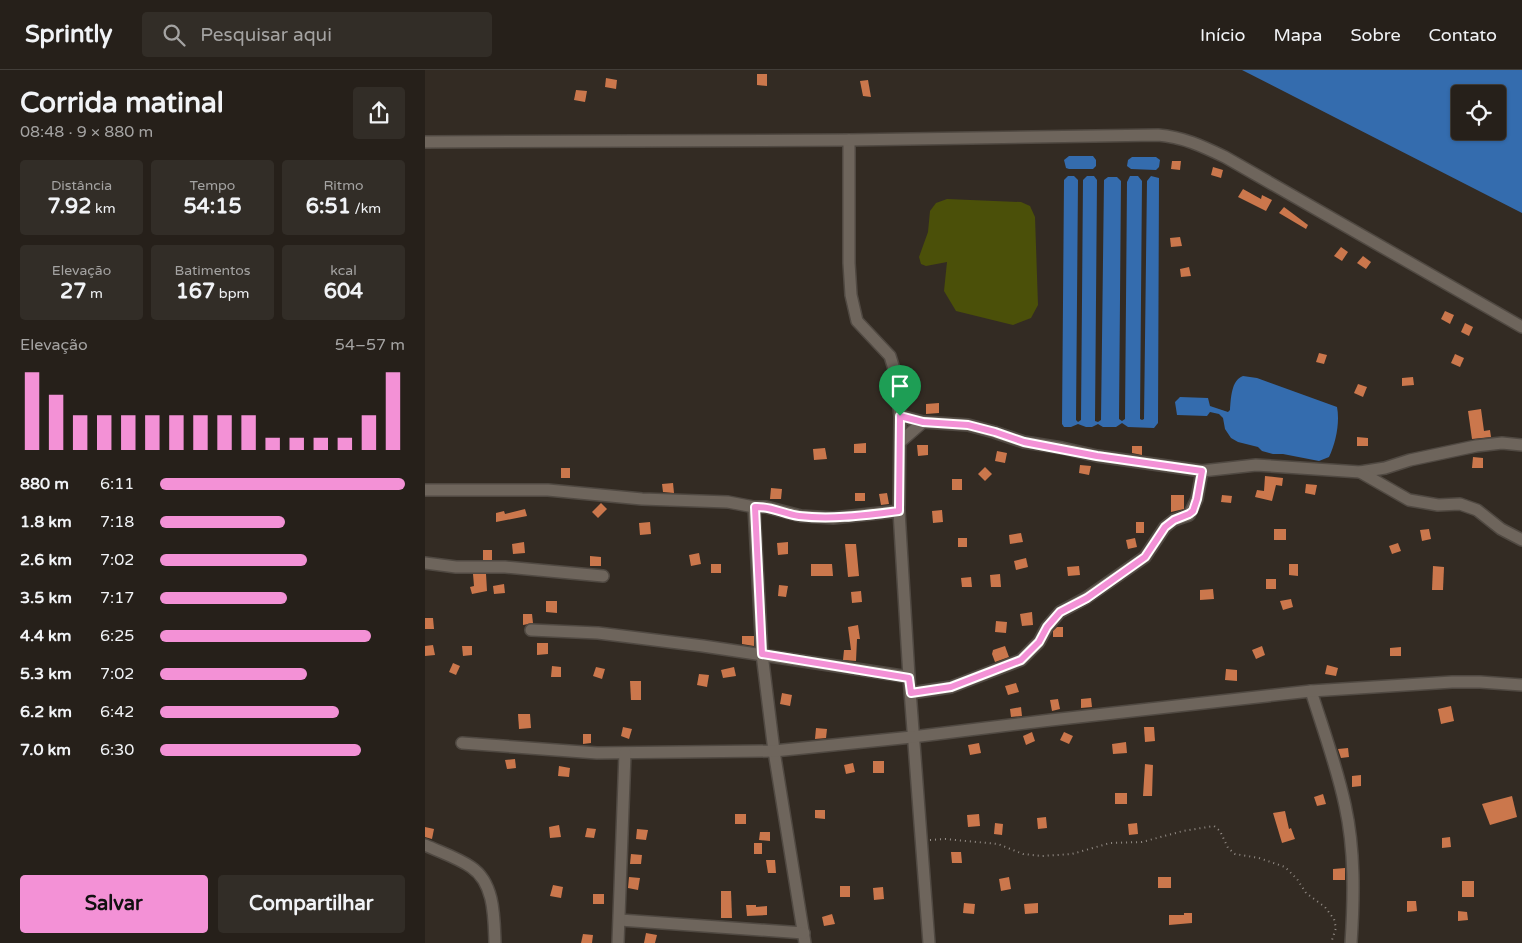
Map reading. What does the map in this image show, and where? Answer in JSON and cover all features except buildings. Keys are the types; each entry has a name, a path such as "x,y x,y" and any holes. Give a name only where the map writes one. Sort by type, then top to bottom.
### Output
{"street":[{"path":"425,142 1174,136 1197,143 1225,157 1522,327"},
{"path":"849,140 849,264 851,296 857,321 890,356 894,369 900,416 899,511 911,693 912,737 929,943"},
{"path":"900,416 923,422 968,425 1024,442 1097,456 1202,471 1256,465 1361,472 1476,446 1502,443 1522,445"},
{"path":"900,442 923,422"},
{"path":"911,693 951,687 1021,660 1039,642 1047,627 1060,612 1087,598 1145,557 1165,527 1174,520 1193,511 1202,471"},
{"path":"1361,472 1409,500 1438,505 1460,504 1477,510 1501,529 1522,540"},
{"path":"425,490 548,490 635,499 728,502 755,507 766,506 801,516 833,518 899,511"},
{"path":"620,920 804,938 774,751 762,654 755,507"},
{"path":"425,563 456,568 505,567 603,576"},
{"path":"531,630 598,633 762,654 909,678"},
{"path":"462,743 597,753 774,751 1311,692 1452,682 1522,685"},
{"path":"1311,692 1331,751 1345,806 1352,855 1351,943"},
{"path":"618,943 625,753"},
{"path":"425,845 472,867 481,877 493,906 495,943"}],"path":[{"path":"921,840 945,839 998,844 1023,854 1042,856 1072,854 1110,843 1142,842 1183,831 1214,826 1220,831 1228,848 1235,854 1259,858 1285,867 1297,879 1306,893 1325,907 1334,918 1336,928 1331,943"}],"green space":[{"path":"947,199 1021,202 1030,206 1035,217 1038,305 1031,318 1013,325 956,311 944,291 947,262 926,266 921,264 919,257 928,232 930,211 936,203"}],"water":[{"path":"1242,70 1522,70 1522,213"},
{"path":"1069,156 1093,156 1096,160 1096,166 1093,169 1066,168 1064,160"},
{"path":"1132,157 1156,157 1160,160 1159,167 1156,170 1131,169 1127,166 1128,160"},
{"path":"1068,176 1074,176 1078,180 1076,420 1078,422 1081,420 1083,180 1087,176 1094,176 1097,180 1095,421 1098,422 1101,420 1104,180 1108,177 1117,177 1121,181 1119,419 1122,421 1125,419 1127,182 1130,176 1138,176 1142,181 1140,419 1142,420 1144,419 1147,181 1151,176 1159,178 1158,423 1154,428 1128,427 1122,423 1116,427 1103,427 1098,424 1086,427 1078,424 1064,427 1062,424 1064,180"},
{"path":"1243,376 1257,378 1337,407 1337,432 1329,457 1319,461 1283,454 1273,454 1262,451 1258,447 1238,442 1231,438 1225,429 1223,418 1219,414 1210,412 1207,416 1177,415 1175,402 1180,397 1208,398 1210,406 1228,412 1236,381"}],"route":[{"path":"900,416 923,422 968,425 1024,442 1097,456 1202,471 1197,499 1193,511 1185,517 1174,520 1165,527 1145,557 1087,598 1060,612 1047,627 1039,642 1021,660 951,687 929,692 911,693 909,678 762,654 755,507 766,506 789,514 833,518 899,511 900,416"}]}
